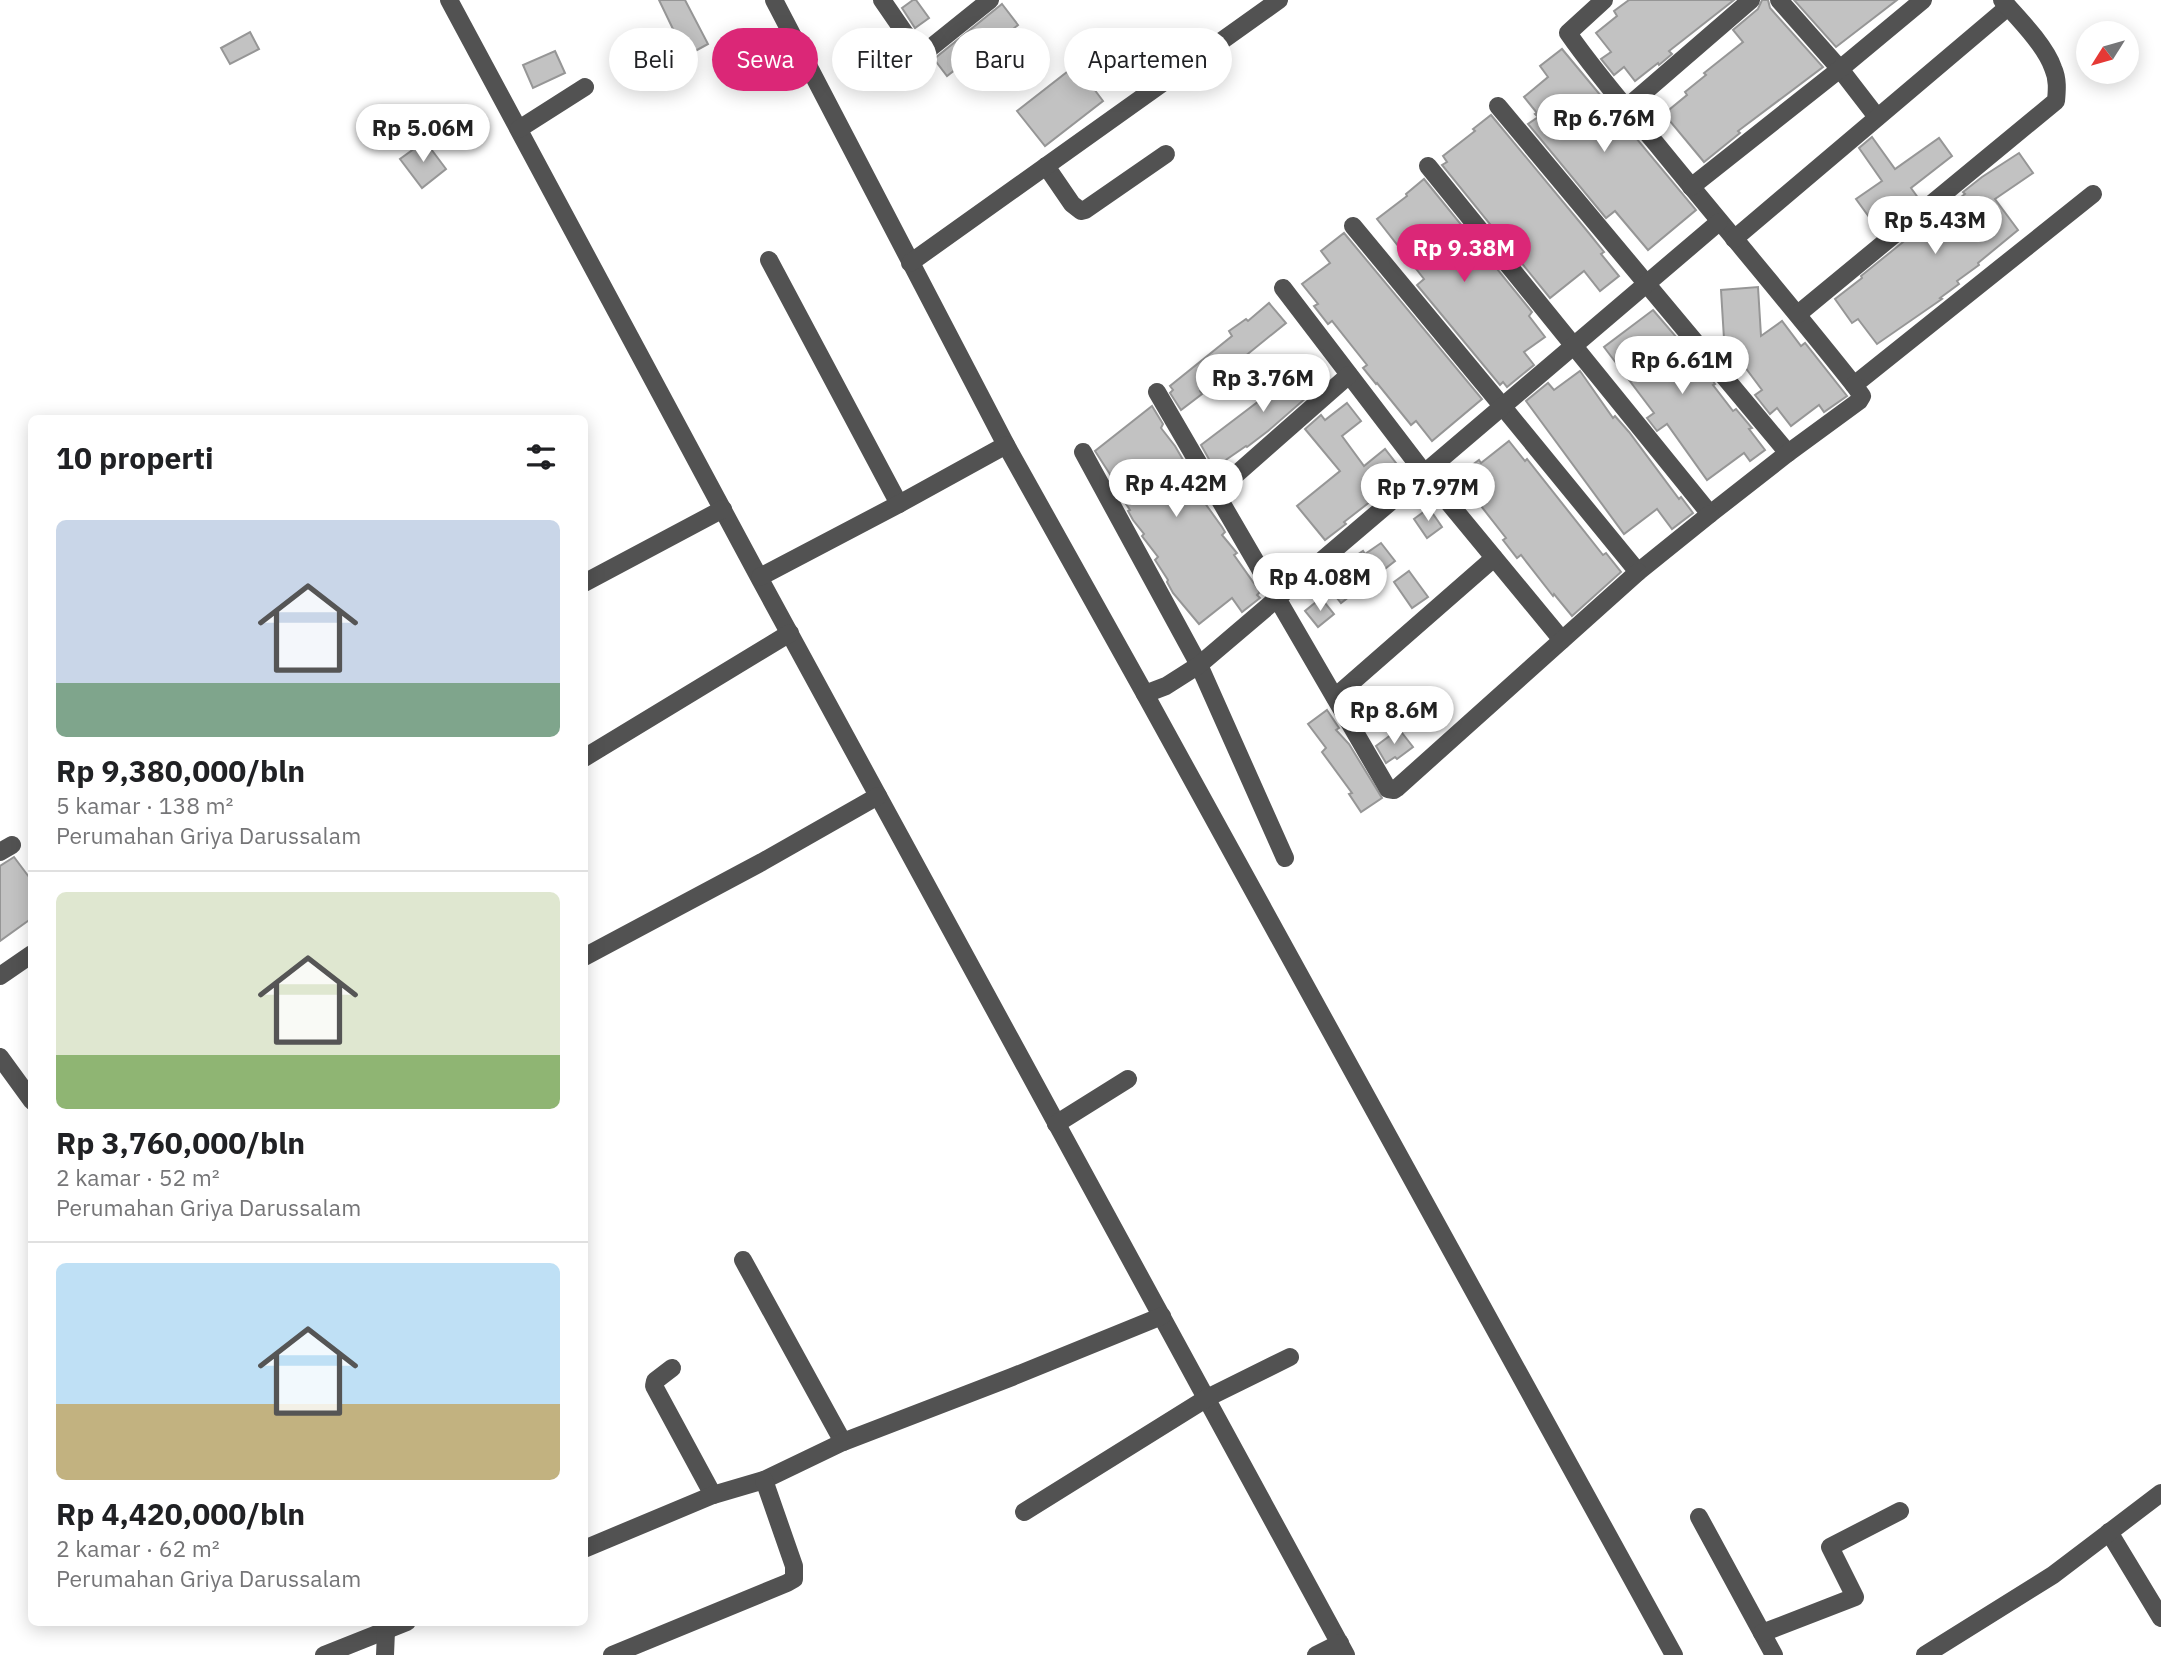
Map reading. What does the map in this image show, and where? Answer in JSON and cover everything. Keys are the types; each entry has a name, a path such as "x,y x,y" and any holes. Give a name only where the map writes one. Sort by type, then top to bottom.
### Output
{"street":[{"path":"449,0 523,126 723,509 767,573 790,633 1056,1124 1162,1316 1214,1395 1343,1649 1316,1655"},
{"path":"774,0 1006,445 1674,1655"},
{"path":"882,0 913,45 923,51 990,0"},
{"path":"910,263 1279,0"},
{"path":"1157,392 1388,789 1394,790 1637,572 1788,453 1859,401 1862,396 1798,314 1719,222 1568,33 1604,0"},
{"path":"1626,107 1751,0"},
{"path":"1779,0 1840,69 1877,117"},
{"path":"1691,187 1923,0"},
{"path":"1734,239 2005,3 2053,66 2057,81 2056,101 1798,314"},
{"path":"523,126 584,87"},
{"path":"1498,106 1788,453"},
{"path":"1046,166 1072,204 1081,211 1166,154"},
{"path":"1428,166 1710,514"},
{"path":"1854,385 2093,194"},
{"path":"1145,694 1166,686 1192,669 1719,222"},
{"path":"1353,226 1637,572"},
{"path":"769,260 899,504"},
{"path":"1283,288 1425,474 1562,640"},
{"path":"1215,493 1349,374"},
{"path":"767,573 1006,445"},
{"path":"1083,452 1285,858"},
{"path":"588,581 723,509"},
{"path":"1335,697 1494,558"},
{"path":"588,756 790,633"},
{"path":"588,955 762,862 878,796"},
{"path":"0,976 28,957"},
{"path":"0,1057 28,1096"},
{"path":"1056,1124 1128,1079"},
{"path":"743,1260 844,1442"},
{"path":"588,1547 713,1496 764,1480 844,1442 1162,1316"},
{"path":"1024,1512 1214,1395 1290,1357"},
{"path":"672,1368 655,1381 654,1386 713,1496"},
{"path":"612,1655 794,1579 794,1566 764,1480"},
{"path":"1925,1655 2053,1575 2161,1493"},
{"path":"1762,1633 1855,1597 1830,1548 1900,1511"},
{"path":"1699,1517 1774,1655"},
{"path":"2109,1532 2161,1618"},
{"path":"324,1655 398,1626"},
{"path":"385,1655 386,1631"}],"building":[{"path":"659,0 685,0 708,44 698,49 698,28 672,28"},
{"path":"916,0 929,18 915,28 902,8"},
{"path":"1629,0 1734,0 1669,51 1672,54 1659,65 1658,63 1635,81 1624,67 1614,75 1601,59 1611,52 1596,33 1617,16 1614,11"},
{"path":"1762,0 1768,0 1770,8 1823,67 1738,131 1740,133 1704,162 1664,114 1687,95 1685,92 1706,75 1704,73 1743,42 1733,30 1758,9"},
{"path":"1794,0 1897,0 1836,47"},
{"path":"1002,4 1018,25 1014,28 972,28"},
{"path":"250,32 259,49 230,64 221,48"},
{"path":"951,45 951,73 947,76 937,63 937,57"},
{"path":"1562,49 1696,210 1648,250 1615,211 1606,218 1528,124 1538,117 1524,97 1548,77 1540,66"},
{"path":"555,51 565,73 533,88 523,65"},
{"path":"1064,74 1064,91 1096,91 1103,101 1045,146 1017,111 1043,91 1050,91 1050,85"},
{"path":"1491,115 1604,252 1601,254 1619,276 1600,291 1584,271 1550,298 1442,165 1447,162 1443,156"},
{"path":"1872,137 1895,169 1939,138 1952,156 1911,188 1919,199 1880,232 1856,199 1882,181 1859,148"},
{"path":"425,141 446,169 422,188 400,159"},
{"path":"2019,153 2033,173 1995,199 2018,230 1957,281 1959,284 1940,298 1942,299 1877,344 1858,319 1852,323 1835,299 1965,194 1963,192"},
{"path":"1424,179 1532,312 1529,316 1545,337 1524,352 1534,365 1507,387 1503,382 1500,385 1417,285 1424,279 1377,219"},
{"path":"1344,233 1482,399 1432,441 1416,421 1411,425 1376,384 1363,368 1367,365 1332,321 1328,324 1314,306 1318,304 1302,284 1330,263 1321,251"},
{"path":"1758,287 1761,336 1782,321 1801,346 1805,343 1847,396 1824,412 1819,405 1791,426 1777,408 1770,414 1755,395 1762,390 1724,339 1721,290"},
{"path":"1269,303 1286,323 1244,357 1246,359 1227,374 1225,371 1200,391 1202,394 1181,410 1170,393 1173,390 1170,386 1232,336 1229,331 1246,319 1248,321"},
{"path":"1653,310 1703,373 1705,371 1713,381 1713,385 1733,411 1736,409 1752,428 1749,429 1765,450 1750,461 1744,453 1707,480 1667,424 1657,431 1647,418 1654,413 1604,347"},
{"path":"1313,359 1327,377 1268,431 1214,468 1201,445 1272,391 1269,388 1283,377 1285,381"},
{"path":"1580,371 1613,418 1615,416 1629,432 1679,499 1681,497 1693,513 1672,529 1657,509 1624,534 1526,401 1548,383 1554,390"},
{"path":"1347,403 1361,421 1342,436 1364,466 1385,449 1403,472 1325,540 1297,506 1340,471 1305,429 1321,415 1325,420"},
{"path":"1152,406 1163,424 1161,428 1196,482 1192,485 1222,527 1225,532 1222,535 1237,553 1234,555 1260,592 1257,595 1260,598 1242,612 1232,598 1199,624 1173,593 1155,560 1158,557 1142,536 1144,534 1133,520 1128,511 1130,510 1113,484 1115,482 1095,451"},
{"path":"1509,441 1525,461 1527,459 1603,555 1606,553 1621,572 1572,616 1521,555 1517,558 1503,540 1506,538 1474,497 1472,499 1455,478 1479,460 1481,463"},
{"path":"1429,508 1442,527 1427,538 1414,519"},
{"path":"1381,543 1395,561 1341,603 1326,584 1347,567 1345,563"},
{"path":"1409,571 1428,597 1412,608 1394,582"},
{"path":"1321,598 1334,614 1318,627 1305,611"},
{"path":"1327,710 1339,728 1336,730 1349,744 1382,798 1361,812 1349,794 1352,793 1322,752 1326,748 1308,724"},
{"path":"1399,729 1413,747 1397,759 1395,757 1386,763 1376,746"},
{"path":"14,857 28,876 28,921 0,941 0,866"}]}
